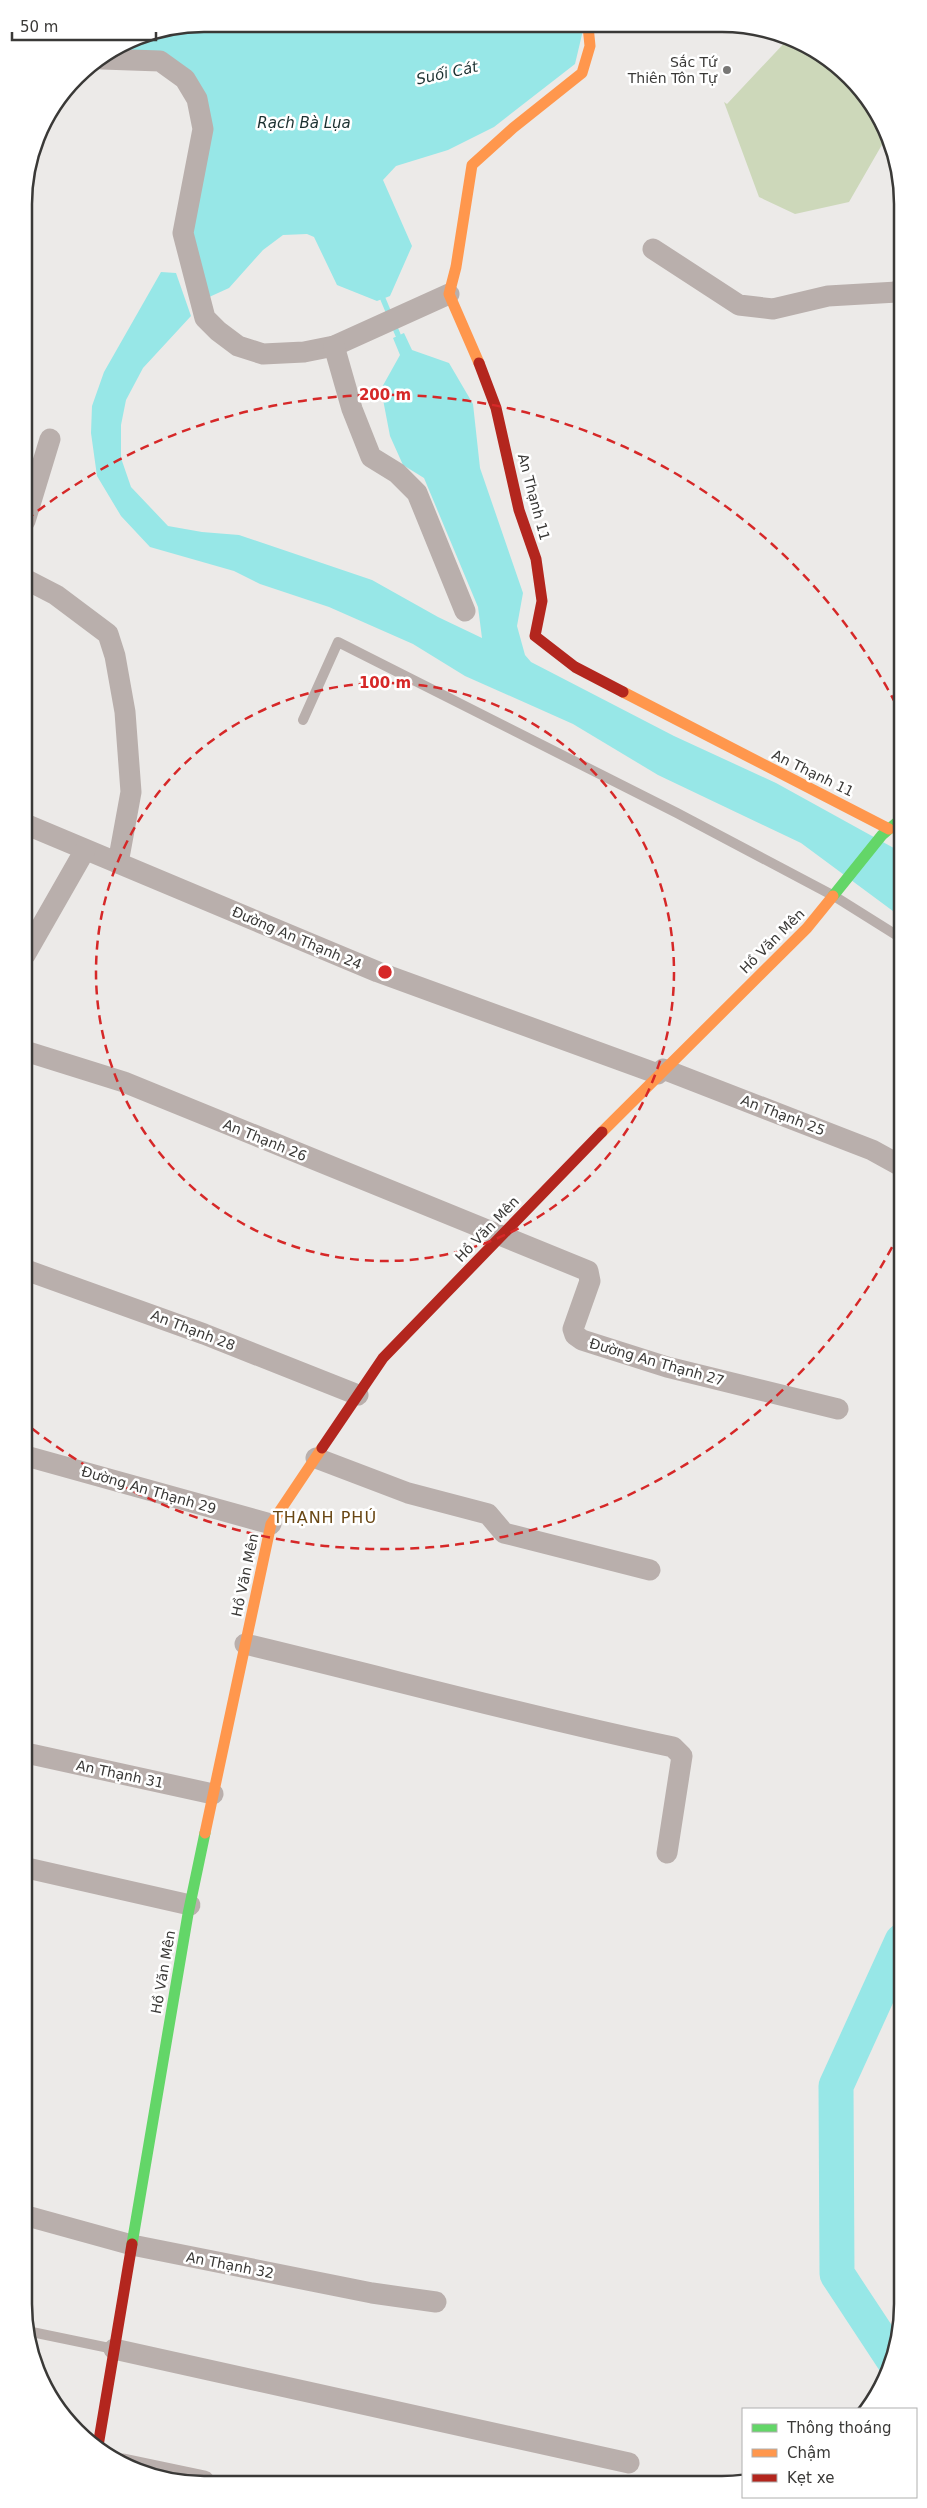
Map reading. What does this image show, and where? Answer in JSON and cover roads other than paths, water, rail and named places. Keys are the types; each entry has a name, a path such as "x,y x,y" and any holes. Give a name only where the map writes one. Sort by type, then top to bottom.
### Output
{"street":[{"path":"113,59 160,61 185,79 197,99 203,129 183,234 205,318 218,332 238,346 263,354 304,352 334,346 449,294 456,267 472,166 513,128 582,73 590,46 589,32"},
{"path":"653,249 739,305 773,310 828,296 895,292"},
{"name":"An Thạnh 11","path":"449,294 468,336 496,408 519,510 536,559 542,600 535,636 575,667 885,832"},
{"path":"334,346 352,409 371,457 397,473 417,493 465,611"},
{"path":"33,495 50,439"},
{"path":"33,583 56,595 108,634 115,656 125,712 131,792 118,863"},
{"name":"Hồ Văn Mên","path":"99,2439 190,1905 271,1524 383,1358 660,1072 808,928 885,832 895,824"},
{"name":"Đường An Thạnh 24","path":"33,827 378,972 660,1072"},
{"path":"33,942 85,850"},
{"name":"An Thạnh 26","path":"33,1053 124,1082 502,1235"},
{"name":"An Thạnh 25","path":"660,1072 872,1150 895,1162"},
{"name":"Đường An Thạnh 27","path":"502,1235 588,1271 590,1281 573,1329 575,1335 582,1340 668,1367 838,1409"},
{"name":"An Thạnh 28","path":"32,1272 204,1334 358,1395"},
{"name":"Đường An Thạnh 29","path":"32,1458 271,1524"},
{"path":"316,1458 408,1493 488,1514 504,1533 650,1570"},
{"path":"245,1644 404,1682 493,1707 673,1746 682,1756 667,1853"},
{"name":"An Thạnh 31","path":"32,1754 213,1794"},
{"path":"32,1869 190,1905"},
{"name":"An Thạnh 32","path":"32,2217 132,2245 372,2293 436,2302"},
{"path":"114,2349 629,2463"}],"lane":[{"path":"303,720 338,642 668,809 834,896 895,934"},
{"path":"35,2333 114,2349"}],"water":[{"name":"Rạch Bà Lụa","path":"205,32 583,32 575,64 494,127 448,150 396,166 383,180 412,246 390,296 377,301 337,285 314,237 307,234 283,235 263,250 229,288 207,298 189,235 202,158 190,72 126,52 149,42 171,36"},
{"path":"161,272 176,273 191,316 143,368 126,400 121,425 121,458 131,487 168,526 202,532 239,535 372,580 438,617 482,638 478,607 424,478 403,465 390,436 381,389 400,355 393,338 404,333 412,350 449,363 473,404 480,468 523,593 517,626 525,655 531,662 674,736 776,783 895,849 895,912 801,843 658,775 573,724 465,676 413,644 329,607 260,584 234,571 150,547 121,516 97,476 91,433 92,406 104,372"}],"waterway":[{"path":"383,299 398,335"},
{"path":"887,2350 837,2274 836,2086 894,1958"}],"place":[{"name":"Sắc Tứ Thiên Tôn Tự","path":"727,70"}],"district":[{"name":"THẠNH PHÚ","path":"325,1517"}],"water label":[{"name":"Suối Cát","path":"447,73"}]}
